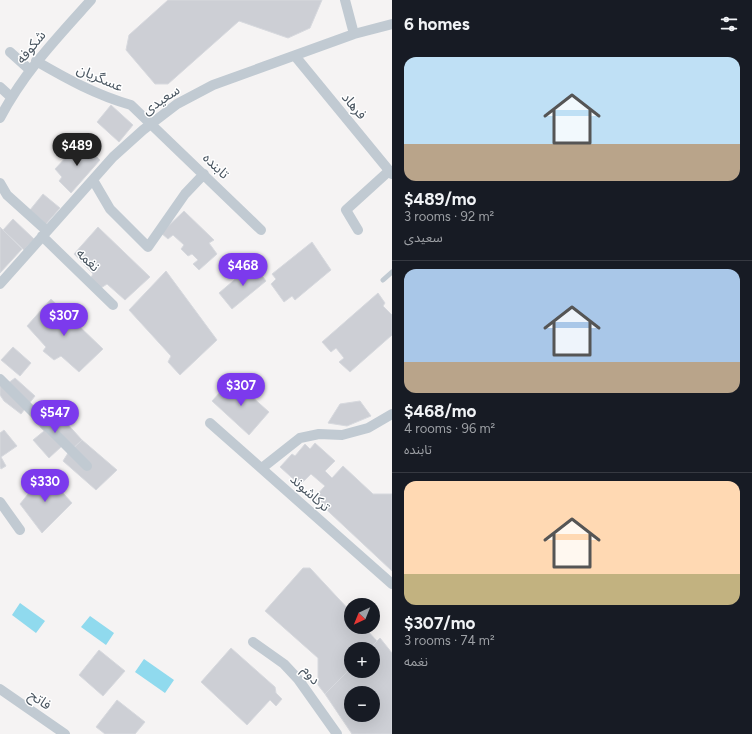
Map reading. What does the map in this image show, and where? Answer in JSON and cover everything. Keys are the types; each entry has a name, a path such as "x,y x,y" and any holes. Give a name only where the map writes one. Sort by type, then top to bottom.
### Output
{"street":[{"name":"شکوفه","path":"0,118 11,97 36,61 91,0"},
{"path":"345,0 354,34"},
{"name":"سعیدی","path":"0,284 113,157 151,123 177,104 213,85 354,34 392,24"},
{"path":"10,52 30,70"},
{"name":"فرهاد","path":"294,56 391,172"},
{"name":"عسگریان","path":"36,61 68,80 104,97 131,105 151,123"},
{"path":"0,87 11,97"},
{"name":"تابنده","path":"151,123 261,230"},
{"path":"358,230 346,210 391,172"},
{"path":"92,180 110,209 148,248 185,194 204,174"},
{"path":"0,184 7,195 44,234"},
{"name":"نغمه","path":"44,234 114,304"},
{"path":"0,379 87,466"},
{"path":"262,468 300,438 319,434 342,435 368,428 392,414"},
{"name":"ترکاشوند","path":"210,423 392,584"},
{"path":"0,502 20,530"},
{"name":"دوم","path":"252,642 284,664 337,734"},
{"name":"فاتح","path":"0,689 65,734"}],"lane":[{"path":"383,280 392,272"}],"water":[{"path":"20,603 45,621 36,633 12,615"},
{"path":"90,616 114,633 106,645 81,627"},
{"path":"144,659 174,680 165,693 135,672"}],"building":[{"path":"168,0 322,0 310,28 288,38 239,21 168,84 155,84 126,50 129,35"},
{"path":"111,105 133,125 119,142 97,122"},
{"path":"81,141 100,160 71,193 59,181 62,177 55,169"},
{"path":"43,194 60,208 46,224 30,210"},
{"path":"184,211 214,240 209,243 217,254 199,270 193,264 198,260 192,254 188,256 181,249 184,245 173,235 168,239 161,233"},
{"path":"13,219 34,239 24,250 3,230"},
{"path":"0,227 22,249 0,273"},
{"path":"98,227 150,277 125,300 107,284 101,288 90,279 93,274 74,254"},
{"path":"312,242 331,270 295,300 292,296 284,302 271,284 276,279 272,274"},
{"path":"253,264 266,281 232,309 219,293"},
{"path":"166,271 217,340 180,375 168,362 171,356 129,310"},
{"path":"378,293 385,303 383,306 392,315 392,335 350,372 339,362 344,358 336,348 331,352 322,342"},
{"path":"51,299 103,349 79,372 61,356 54,360 43,351 46,347 27,326"},
{"path":"13,347 31,363 20,376 1,360"},
{"path":"15,378 35,396 21,414 4,401 0,395 0,380 7,384"},
{"path":"232,379 269,412 249,435 212,401"},
{"path":"360,401 371,416 347,426 328,423 340,404"},
{"path":"52,407 82,440 68,453 62,446 49,458 33,440 44,431 35,422"},
{"path":"4,430 17,446 1,457 6,466 1,469 0,433"},
{"path":"82,440 117,470 96,490 63,461 68,453"},
{"path":"315,443 335,461 325,471 332,478 343,466 373,494 392,494 392,571 314,498 325,486 311,474 300,485 280,467 292,454 295,456 305,444 310,449"},
{"path":"45,473 72,503 42,533 20,504"},
{"path":"303,568 310,568 344,604 344,634 370,634 377,641 344,642 344,675 325,694 318,685 318,658 265,611"},
{"path":"380,638 392,653 392,734 352,734 325,694 344,675 344,678 380,678 380,642 376,642"},
{"path":"231,648 275,687 276,693 282,699 276,706 270,700 247,725 201,682"},
{"path":"99,650 125,671 103,696 79,675"},
{"path":"117,700 145,722 135,734 105,734 96,727"}]}
